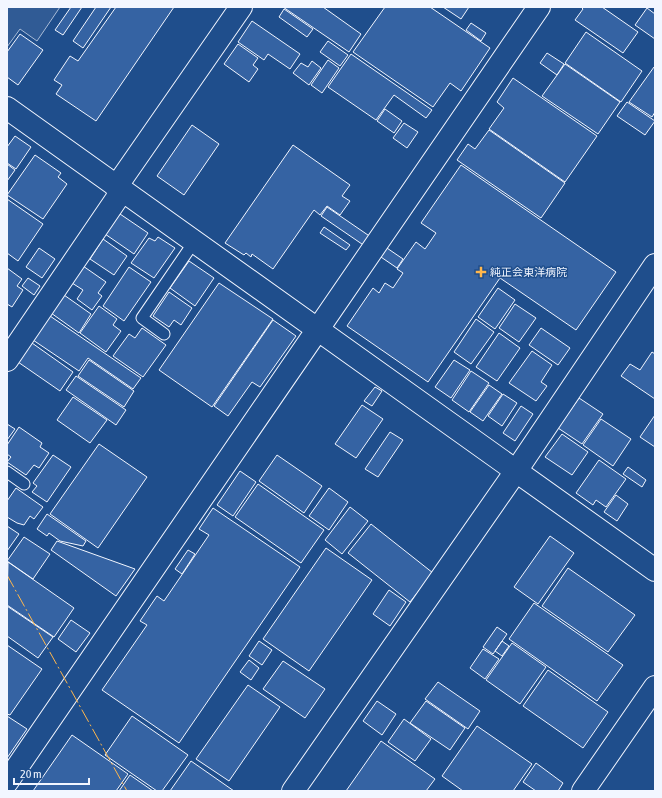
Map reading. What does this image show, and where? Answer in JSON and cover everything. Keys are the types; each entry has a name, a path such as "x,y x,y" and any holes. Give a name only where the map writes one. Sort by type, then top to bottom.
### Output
{"street":[{"path":"7,360 241,7"},
{"path":"7,782 539,7"},
{"path":"7,108 655,570"},
{"path":"293,791 516,471 655,265"},
{"path":"583,791 655,686"}],"lane":[{"path":"164,334 142,318 194,242"},
{"path":"7,472 24,484"}],"shaded area":[{"path":"7,7 60,7 37,41 20,29 7,47"}],"building":[{"path":"71,7 82,7 63,35 55,30"},
{"path":"96,7 111,7 83,48 73,41"},
{"path":"116,7 174,7 96,121 56,94 62,85 54,80 70,56 78,61"},
{"path":"283,7 323,7 361,34 349,52"},
{"path":"385,7 430,7 490,48 461,91 450,83 433,107 353,52"},
{"path":"443,7 469,7 461,19"},
{"path":"581,7 602,7 638,32 623,53 575,20 583,9"},
{"path":"647,8 655,14 655,39 635,25"},
{"path":"284,9 313,29 307,37 279,17"},
{"path":"252,21 300,54 290,69 268,54 264,60 238,42"},
{"path":"471,23 486,33 481,41 466,30"},
{"path":"586,32 642,71 621,102 565,63"},
{"path":"20,34 43,50 18,85 7,77 7,52"},
{"path":"328,41 348,55 340,66 320,52"},
{"path":"238,44 258,58 253,65 258,69 249,82 224,64"},
{"path":"547,53 564,64 557,75 540,63"},
{"path":"351,54 432,110 426,118 394,95 376,120 328,87"},
{"path":"328,60 339,68 322,93 311,85"},
{"path":"312,61 321,68 309,85 293,73 301,63 308,67"},
{"path":"565,64 620,102 598,134 542,96"},
{"path":"654,67 655,112 652,117 629,102"},
{"path":"513,78 597,136 565,182 489,129 504,108 497,102"},
{"path":"627,102 655,121 645,135 617,116"},
{"path":"385,109 402,121 394,133 377,121"},
{"path":"404,123 418,132 407,148 393,138"},
{"path":"192,125 219,144 184,195 157,176"},
{"path":"489,130 565,183 541,218 457,160 468,144 475,149"},
{"path":"15,136 31,147 16,169 7,163 7,147"},
{"path":"293,145 350,185 342,196 350,201 340,215 327,206 320,215 314,210 273,269 252,254 251,257 246,253 244,255 225,243"},
{"path":"35,155 61,173 58,177 67,184 43,219 7,195"},
{"path":"7,164 15,170 7,181"},
{"path":"461,165 616,272 576,330 500,278 428,382 347,326 373,288 379,293 385,283 393,288 403,273 397,269 416,242 425,249 436,233 421,223"},
{"path":"7,199 43,224 18,261 7,253"},
{"path":"327,207 403,259 397,268 321,216"},
{"path":"120,214 148,233 134,254 105,234"},
{"path":"324,227 350,245 346,250 320,233"},
{"path":"158,237 175,248 154,278 131,263 149,238 155,241"},
{"path":"103,239 127,256 114,275 90,259"},
{"path":"39,248 55,259 42,278 26,267"},
{"path":"189,261 214,278 195,306 170,288"},
{"path":"83,266 106,282 98,293 102,296 92,310 77,299 83,290 72,283"},
{"path":"129,267 151,282 124,321 103,306"},
{"path":"7,268 22,279 17,286 23,290 12,307 7,304"},
{"path":"28,278 40,286 34,295 22,286"},
{"path":"219,283 273,319 212,407 159,370"},
{"path":"498,288 515,300 495,329 478,317"},
{"path":"169,292 192,308 181,325 174,320 169,327 153,316"},
{"path":"64,295 91,314 79,333 51,313"},
{"path":"515,304 536,318 519,342 499,328"},
{"path":"99,306 117,319 113,325 121,331 106,352 80,333"},
{"path":"50,316 141,378 133,389 88,358 79,371 33,340"},
{"path":"476,319 494,332 471,364 454,352"},
{"path":"273,320 296,336 260,387 252,382 228,416 214,406"},
{"path":"142,328 166,345 143,377 113,356 129,334 135,338"},
{"path":"541,328 570,348 558,365 529,345"},
{"path":"499,333 520,348 497,381 476,367"},
{"path":"32,343 73,372 60,391 18,362"},
{"path":"532,351 552,365 541,382 547,386 536,401 509,383"},
{"path":"652,352 655,354 655,399 621,376 630,364 640,370"},
{"path":"89,360 134,391 124,407 78,376"},
{"path":"454,360 470,370 451,398 435,387"},
{"path":"471,371 489,383 469,412 452,400"},
{"path":"76,376 126,410 116,425 66,390"},
{"path":"489,385 502,394 483,421 470,412"},
{"path":"375,387 382,391 372,406 364,401"},
{"path":"503,394 517,403 502,426 488,416"},
{"path":"73,397 107,420 90,443 57,420"},
{"path":"579,398 603,414 582,444 558,428"},
{"path":"362,405 383,419 356,458 335,444"},
{"path":"521,406 533,414 515,441 503,433"},
{"path":"655,415 655,447 640,437"},
{"path":"601,419 631,439 613,466 583,445"},
{"path":"7,424 15,429 7,440"},
{"path":"19,427 42,443 40,447 49,453 39,468 34,465 26,475 7,462 11,457 7,454 7,445"},
{"path":"390,432 403,440 378,477 365,469"},
{"path":"562,434 588,452 572,475 545,457"},
{"path":"99,444 147,477 98,548 50,514"},
{"path":"53,455 71,467 47,502 32,492 37,486 33,483"},
{"path":"277,455 322,486 304,513 259,481"},
{"path":"599,460 626,479 606,507 596,500 593,505 576,493"},
{"path":"628,467 646,480 642,487 623,474"},
{"path":"240,471 256,482 233,516 217,505"},
{"path":"258,484 324,530 301,563 235,517"},
{"path":"16,488 43,507 34,519 30,516 24,525 7,517 7,501"},
{"path":"329,488 348,502 329,530 309,516"},
{"path":"616,495 628,504 617,521 604,512"},
{"path":"350,507 368,521 342,554 325,540"},
{"path":"213,508 300,567 179,743 102,690 147,625 140,621 157,596 164,601 209,535 199,529"},
{"path":"47,514 86,541 83,546 60,541 49,533 47,536 37,529"},
{"path":"371,524 433,573 410,602 348,553"},
{"path":"7,526 19,534 7,551"},
{"path":"550,536 574,553 538,604 514,587"},
{"path":"24,537 50,554 33,579 7,561"},
{"path":"57,541 135,569 116,596 51,550"},
{"path":"326,548 372,580 309,671 263,639"},
{"path":"188,550 195,554 182,574 175,569"},
{"path":"8,562 74,608 54,637 7,605"},
{"path":"568,568 635,615 608,652 542,606"},
{"path":"389,590 406,602 390,626 373,614"},
{"path":"534,603 623,665 597,701 509,639"},
{"path":"7,606 53,637 38,658 7,636"},
{"path":"71,620 90,633 76,652 58,639"},
{"path":"497,627 507,634 493,654 483,647"},
{"path":"259,641 272,650 262,665 249,656"},
{"path":"502,641 509,646 502,656 495,651"},
{"path":"512,643 546,667 520,704 486,680"},
{"path":"7,645 42,669 10,715 7,714"},
{"path":"483,649 499,659 485,679 470,668"},
{"path":"249,660 259,668 251,680 240,672"},
{"path":"283,661 325,689 305,718 263,689"},
{"path":"548,670 608,712 583,748 523,706"},
{"path":"438,682 480,711 468,729 425,699"},
{"path":"248,685 280,707 229,781 196,759"},
{"path":"377,701 396,714 382,735 363,721"},
{"path":"426,701 465,728 450,750 410,723"},
{"path":"7,716 27,729 7,758"},
{"path":"132,716 188,755 162,791 157,791 105,755"},
{"path":"404,719 431,739 415,761 388,742"},
{"path":"477,726 532,764 513,791 463,791 442,776"},
{"path":"72,735 128,774 116,791 33,791"},
{"path":"381,741 435,779 426,791 346,791"},
{"path":"191,761 234,791 170,791"},
{"path":"536,763 563,783 558,791 536,791 523,782"},
{"path":"130,775 153,791 119,791"}],"power":[{"path":"7,575 127,791"}],"place":[{"name":"純正会東洋病院","path":"481,272"}]}
